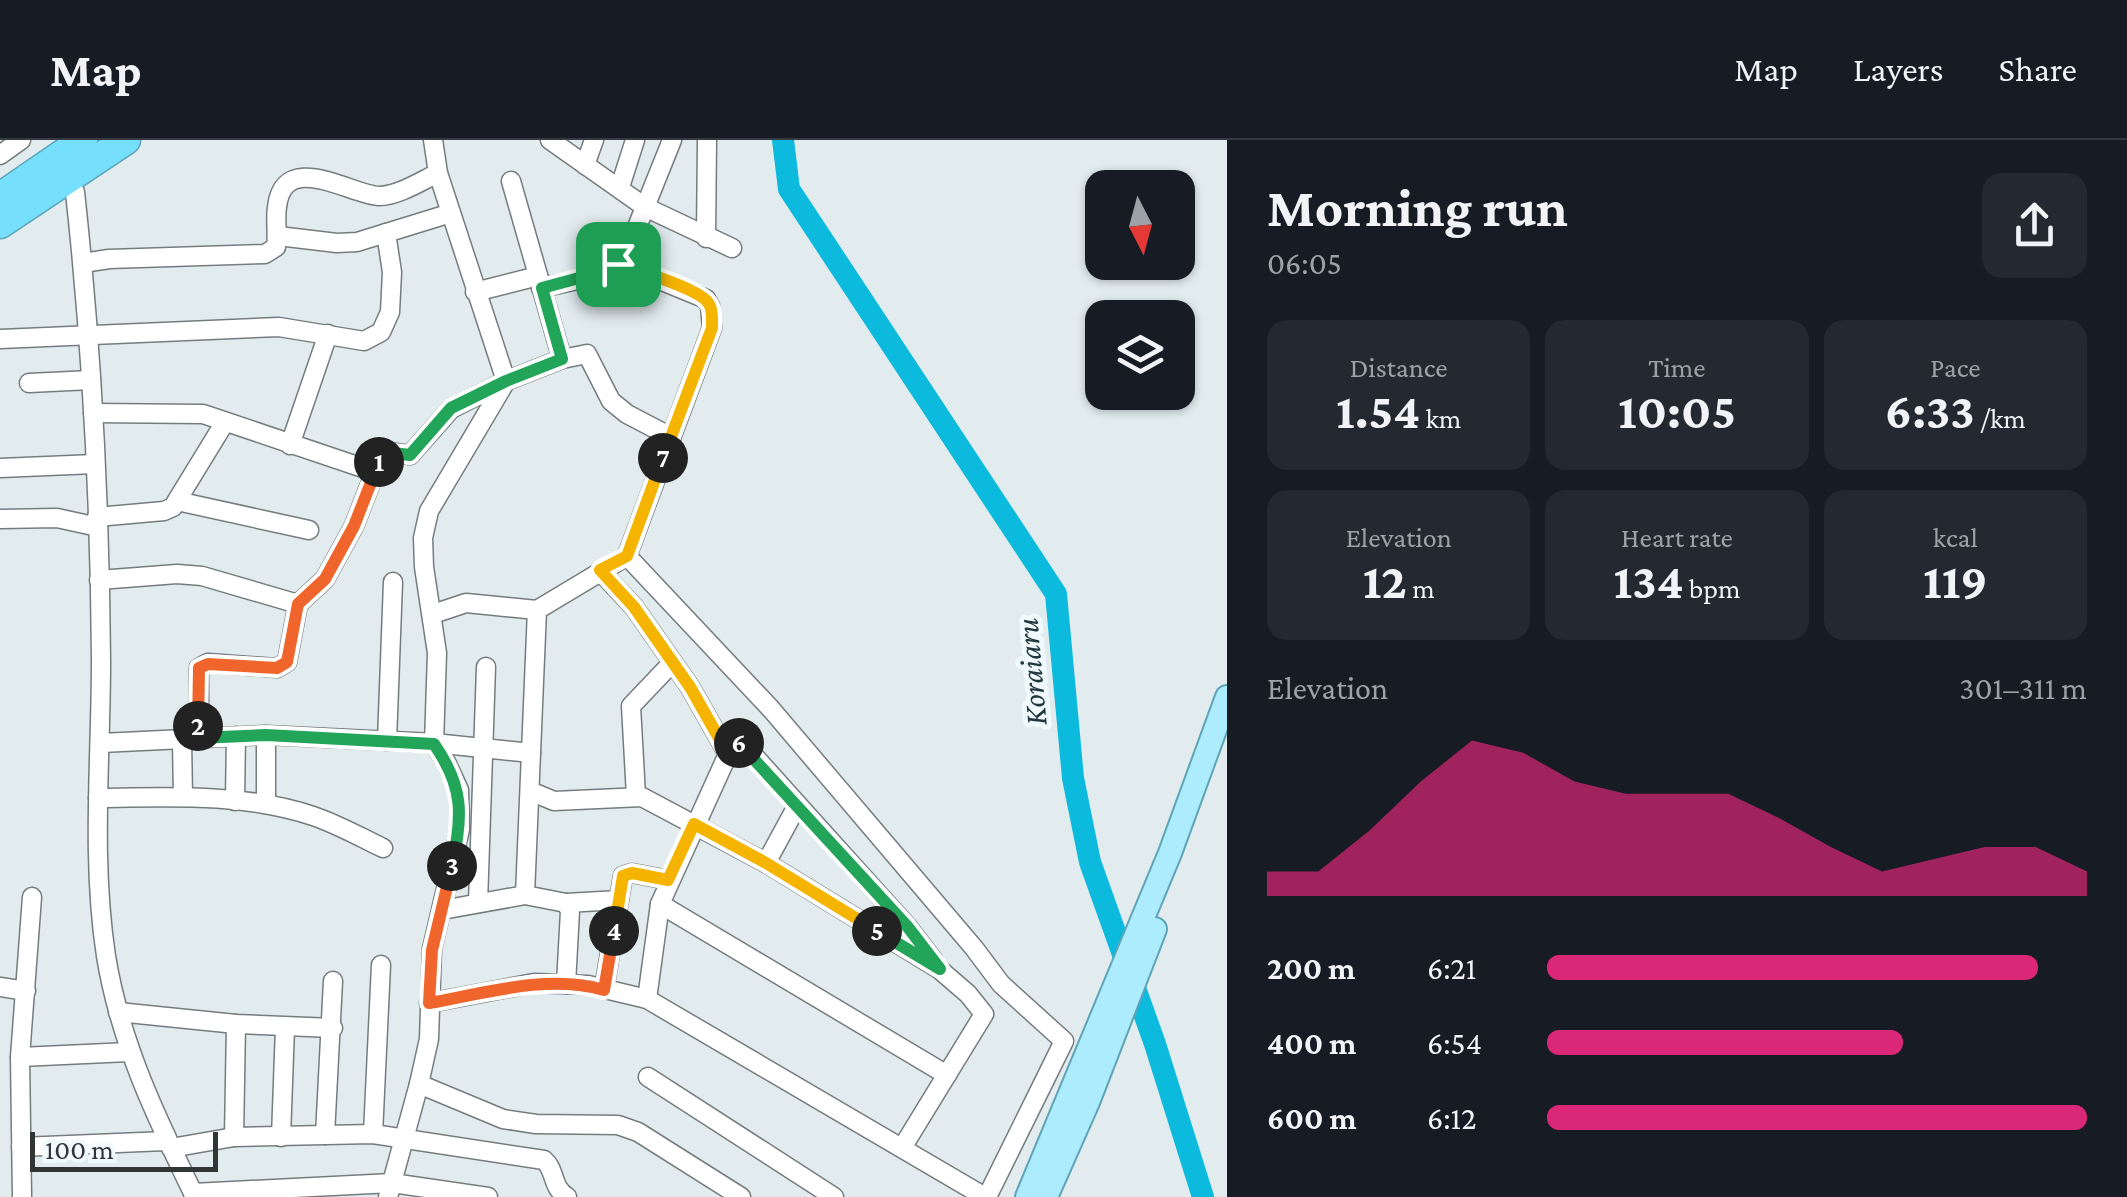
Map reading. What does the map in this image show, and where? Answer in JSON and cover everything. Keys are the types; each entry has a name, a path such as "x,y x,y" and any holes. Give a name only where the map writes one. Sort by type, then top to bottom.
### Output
{"highway":[{"path":"0,197 83,140"},
{"path":"0,224 126,140"}],"main road":[{"path":"1046,1197 1148,906 1227,698"},
{"path":"1028,1197 1080,1098 1154,932 1227,723"}],"street":[{"path":"0,155 21,140"},
{"path":"433,140 438,173 506,381"},
{"path":"550,140 645,207 732,248"},
{"path":"584,165 594,140"},
{"path":"620,188 636,140"},
{"path":"475,292 605,271 618,264 627,252 672,140"},
{"path":"706,238 707,140"},
{"path":"83,263 264,254 276,247 277,205 295,181 306,176 382,196 438,173"},
{"path":"511,181 562,359"},
{"path":"75,192 89,336 98,522 100,743 96,820 104,930 129,1052 194,1195 390,1190 488,1197"},
{"path":"278,236 357,242 452,213"},
{"path":"0,338 279,327 364,341 384,328 392,294 386,233"},
{"path":"433,614 466,603 538,610 627,556 712,328 706,299 618,264"},
{"path":"290,446 328,334"},
{"path":"183,797 199,668 208,664 283,666 289,656 298,604 325,579 354,526 382,454 410,455 451,408 506,381 562,359 587,354 611,402 670,437"},
{"path":"29,383 91,380"},
{"path":"390,1190 428,1038 432,950 460,830 459,790 434,744 437,653 424,567 424,538 428,511 506,381"},
{"path":"92,414 203,414 376,472"},
{"path":"0,519 98,522 164,511 178,501 226,422"},
{"path":"0,468 94,464"},
{"path":"178,501 309,530"},
{"path":"429,1003 534,984 566,984 648,999 986,1197 1064,1041 1001,984 771,710 627,556"},
{"path":"600,570 634,607 690,687 728,754"},
{"path":"99,580 176,574 202,576 298,604"},
{"path":"387,741 394,582"},
{"path":"525,894 538,610"},
{"path":"636,796 631,706 671,664"},
{"path":"478,903 486,667"},
{"path":"100,743 266,735 531,753"},
{"path":"266,735 266,804"},
{"path":"235,800 236,736"},
{"path":"648,999 660,904 668,880 734,744 746,747 907,926 940,969"},
{"path":"530,791 554,801 636,796 766,863 940,969 968,994 984,1014 902,1148"},
{"path":"98,798 183,797 266,804 313,816 383,848"},
{"path":"766,863 797,806"},
{"path":"604,990 622,878 627,874 668,880"},
{"path":"442,910 525,894 566,902 619,900"},
{"path":"22,1197 20,1057 32,897"},
{"path":"566,902 570,911 566,984"},
{"path":"660,904 947,1075"},
{"path":"373,1134 381,965"},
{"path":"325,1135 333,980"},
{"path":"0,988 26,991"},
{"path":"118,1012 236,1024 333,1028"},
{"path":"234,1138 236,1024"},
{"path":"281,1137 286,1027"},
{"path":"20,1057 129,1052"},
{"path":"648,1077 834,1197"},
{"path":"419,1084 503,1119 536,1124 602,1122 628,1128 741,1197"},
{"path":"21,1147 168,1145 234,1138 373,1134 544,1160 558,1190 567,1197"}],"waterway":[{"name":"Koraiaru","path":"783,140 789,189 1056,594 1073,778 1090,862 1155,1044 1203,1197"}],"route":[{"path":"618,264 706,299 712,328 627,556 600,570 634,607 690,687 728,754 734,744 746,747 907,926 940,969 694,824 668,880 632,873 623,876 604,990 588,985 534,984 429,1003 432,950 460,830 459,790 434,744 266,735 199,738 199,668 208,664 277,668 287,662 298,604 325,579 354,526 382,454 410,455 451,408 562,359 542,288 618,264"}]}
